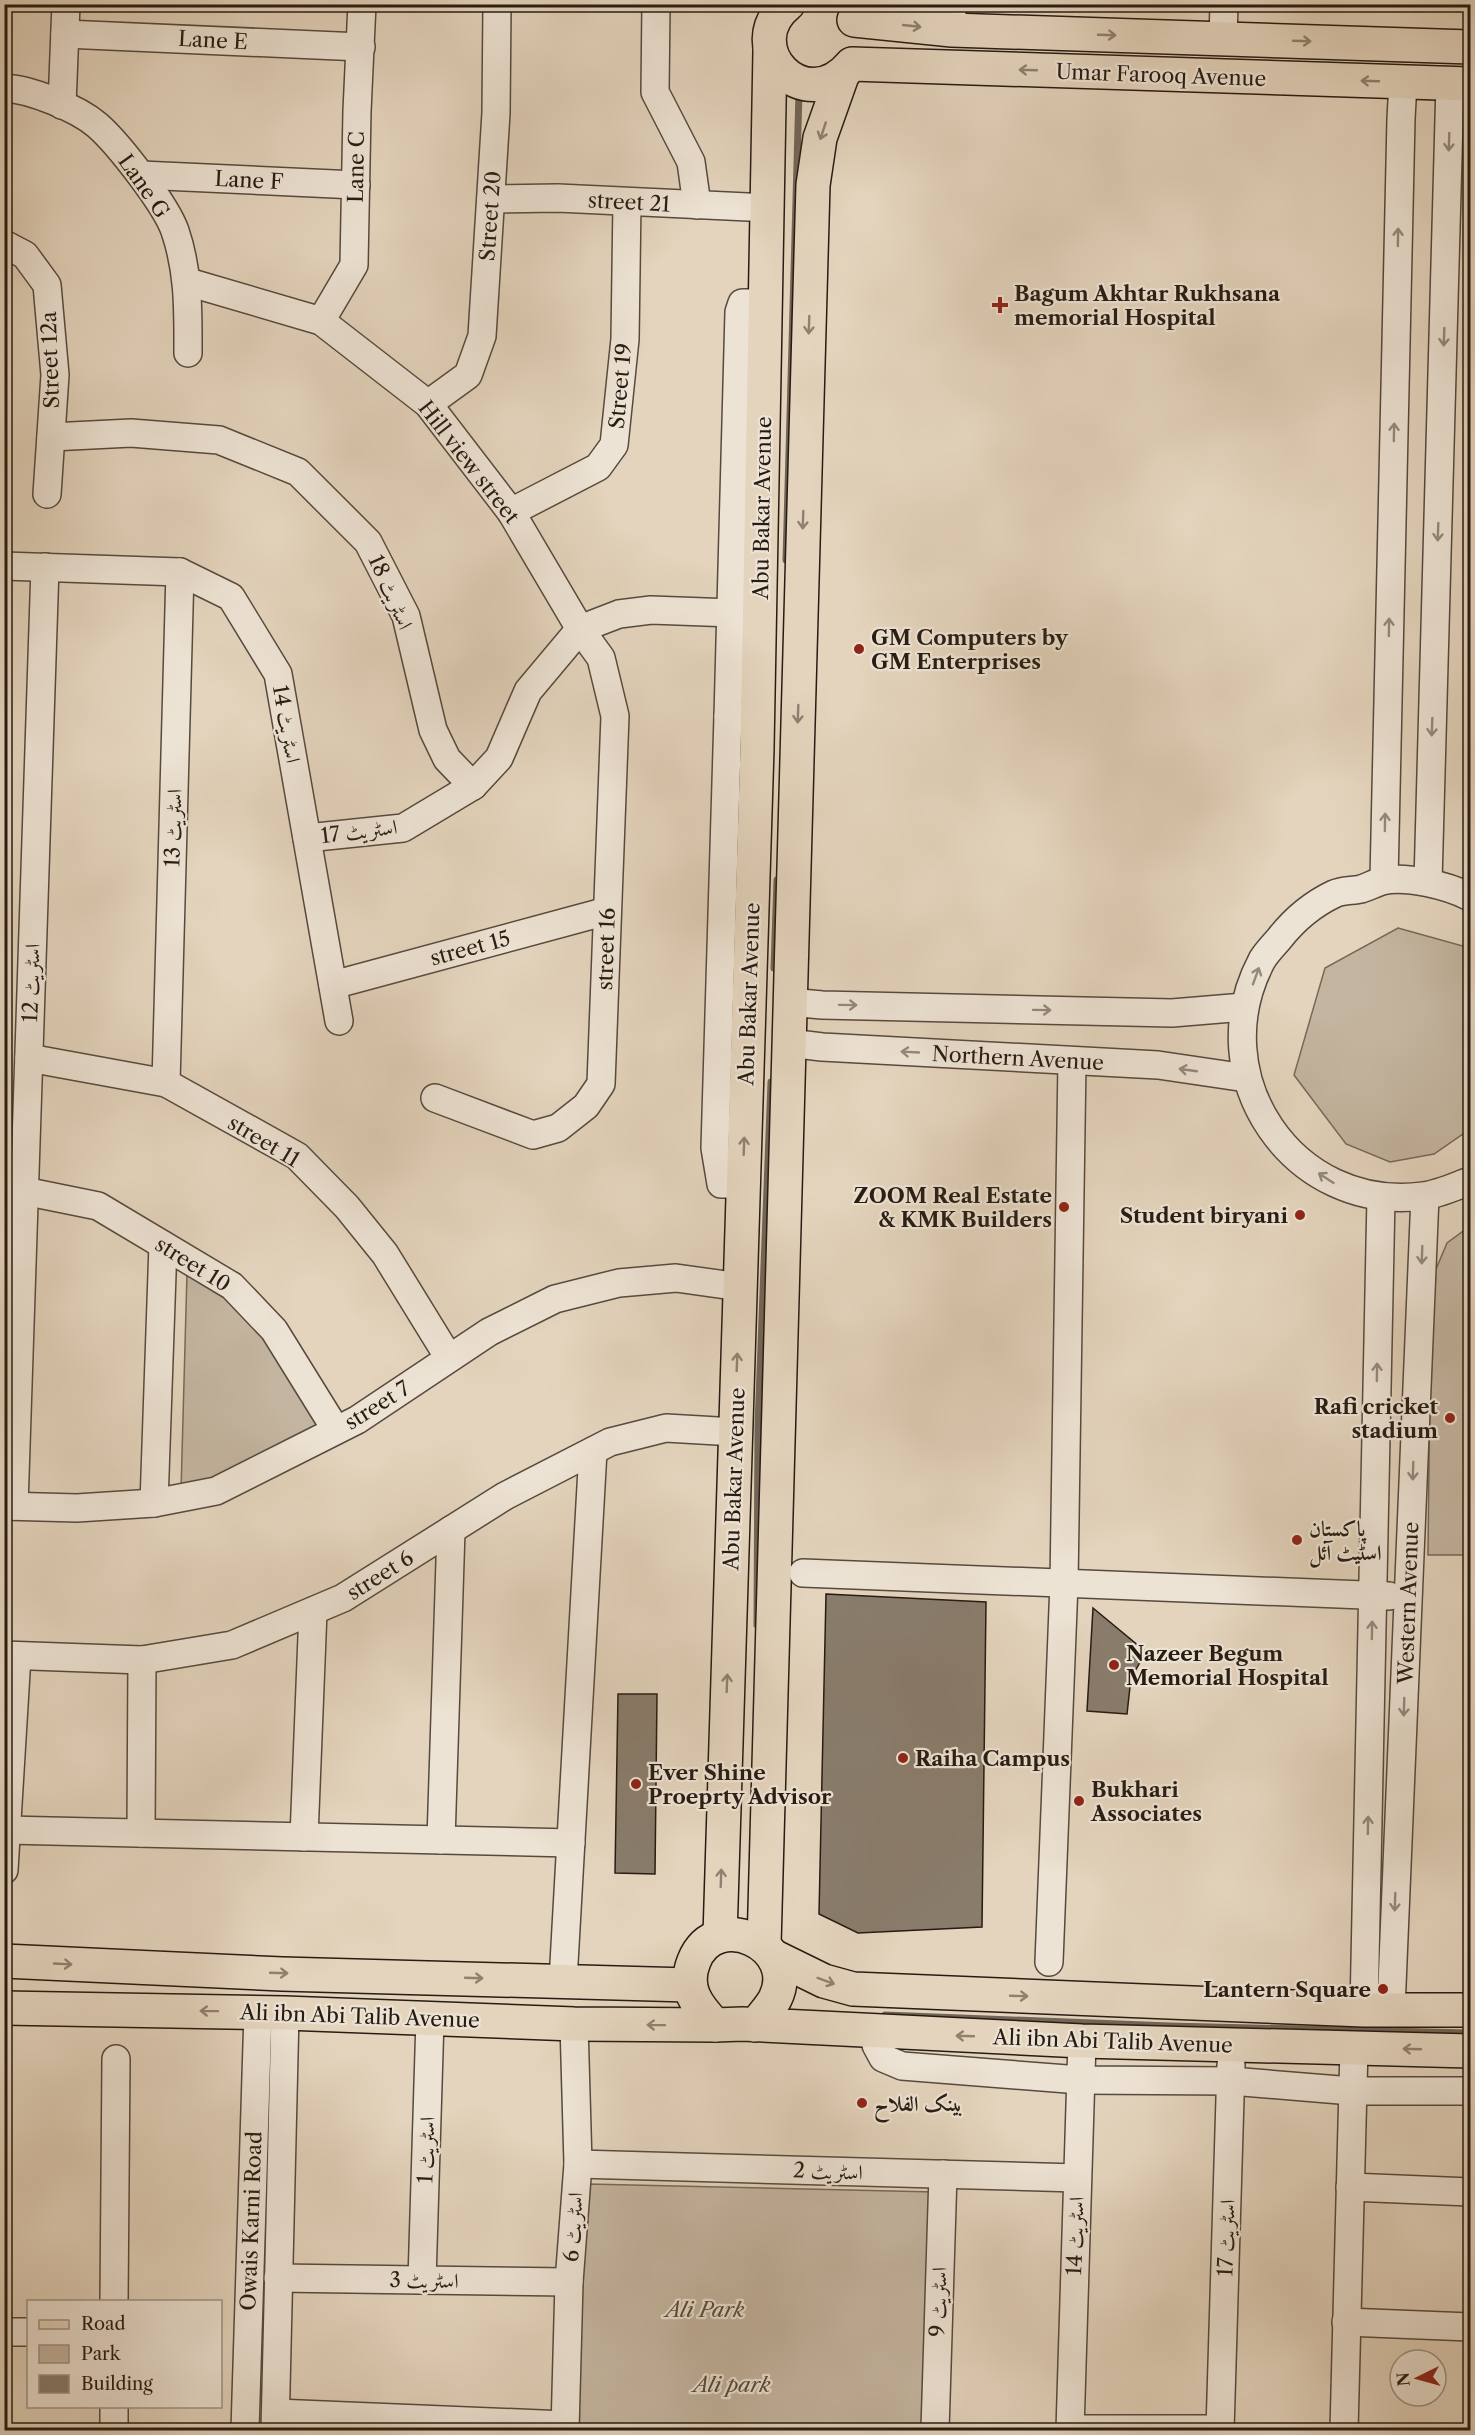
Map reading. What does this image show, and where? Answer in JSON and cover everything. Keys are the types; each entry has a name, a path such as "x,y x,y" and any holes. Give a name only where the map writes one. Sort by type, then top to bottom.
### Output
{"main road":[{"name":"Umar Farooq Avenue","path":"846,9 1223,39 1470,47"},
{"name":"Abu Bakar Avenue","path":"768,1950 789,1002 813,185 820,138 847,70 858,50 859,35 846,9"},
{"name":"Umar Farooq Avenue","path":"775,21 781,70 799,83 822,84 847,70 1460,84"},
{"name":"Abu Bakar Avenue","path":"720,1936 743,1184 745,613 765,303 775,21"},
{"path":"735,1934 750,1937 768,1950 778,1970 775,1998 755,2025 715,2025 693,1999 689,1985 690,1970 696,1955 706,1944 720,1936 735,1934"},
{"name":"Ali ibn Abi Talib Avenue","path":"768,1950 824,1981 853,1989 1378,2010 1470,2010"},
{"name":"Ali ibn Abi Talib Avenue","path":"4,1961 282,1974 689,1985"},
{"name":"Ali ibn Abi Talib Avenue","path":"4,2008 271,2013 574,2024 715,2025"},
{"name":"Ali ibn Abi Talib Avenue","path":"755,2025 1082,2041 1470,2051"}],"street":[{"path":"62,105 66,4"},
{"name":"Lane C","path":"321,321 354,265 362,4"},
{"name":"Street 20","path":"428,404 468,375 482,336 496,113 498,4"},
{"path":"656,4 655,92 691,162 697,205"},
{"path":"1223,39 1224,4"},
{"name":"Lane E","path":"65,34 361,47"},
{"path":"1384,880 1403,82"},
{"path":"1428,882 1460,84"},
{"name":"Lane G","path":"4,88 21,88 62,105 96,124 141,175 174,229 188,282 188,353"},
{"name":"Lane F","path":"141,175 356,185"},
{"name":"street 21","path":"491,199 558,198 768,208"},
{"name":"Street 19","path":"511,512 598,467 614,445 625,339 627,202"},
{"name":"Street 12a","path":"4,244 25,255 47,285 55,375 47,494"},
{"name":"Hill view street","path":"188,282 321,321 428,404 511,512 580,629"},
{"name":"اسٹریٹ 18","path":"51,437 131,433 219,440 298,472 368,542 406,616 433,730 447,759 472,786"},
{"name":"اسٹریٹ 14","path":"4,566 180,572 231,597 278,674 339,1021"},
{"name":"اسٹریٹ 12","path":"9,1506 24,1191 45,567"},
{"name":"اسٹریٹ 13","path":"166,1083 180,572"},
{"path":"472,786 499,758 528,691 580,629 619,614 651,610 745,613"},
{"name":"street 16","path":"435,1098 533,1135 558,1128 586,1106 600,1084 615,716 602,658 580,629"},
{"name":"اسٹریٹ 17","path":"307,838 403,828 472,786"},
{"path":"1470,897 1428,882 1384,880 1361,889 1336,893 1293,921 1262,960 1244,1007 1241,1043 1246,1078 1264,1122 1295,1159 1335,1184 1381,1197 1425,1196 1470,1181"},
{"name":"street 15","path":"333,986 607,911"},
{"path":"789,1002 822,1005 1172,1013 1244,1007"},
{"name":"Northern Avenue","path":"789,1043 822,1047 1158,1065 1246,1078"},
{"name":"street 11","path":"29,1058 166,1083 297,1156 347,1207 385,1254 449,1358"},
{"path":"1049,1962 1064,1583 1072,1061"},
{"name":"street 10","path":"24,1191 98,1206 232,1286 274,1330 336,1430"},
{"name":"Western Avenue","path":"1378,2010 1408,1597 1425,1196"},
{"name":"Western Avenue","path":"1378,2010 1373,1595 1381,1197"},
{"path":"154,1503 163,1245"},
{"name":"street 7","path":"9,1506 77,1508 154,1503 216,1491 357,1420 489,1332 555,1299 619,1282 676,1278 740,1287"},
{"name":"street 6","path":"11,1655 142,1660 232,1645 343,1598 505,1496 610,1442 666,1428 735,1432"},
{"path":"563,1981 593,1451"},
{"path":"441,1840 451,1530"},
{"path":"803,1573 1408,1597"},
{"path":"304,1837 313,1611"},
{"path":"4,1870 11,1655"},
{"path":"141,1833 142,1660"},
{"path":"7,1830 571,1843"},
{"name":"Owais Karni Road","path":"271,2013 278,2278 276,2422"},
{"name":"Owais Karni Road","path":"244,2430 271,2013"},
{"name":"اسٹریٹ 1","path":"422,2280 430,2019"},
{"name":"اسٹریٹ 6","path":"565,2428 569,2282 578,2164 574,2024"},
{"path":"876,2032 876,2045 883,2058 902,2066 1080,2080 1231,2081 1352,2091 1470,2091"},
{"name":"اسٹریٹ 14","path":"1070,2430 1082,2041"},
{"name":"اسٹریٹ 17","path":"1220,2429 1231,2046"},
{"path":"1344,2430 1354,2048"},
{"path":"114,2300 116,2059"},
{"name":"اسٹریٹ 2","path":"578,2164 1077,2178"},
{"name":"اسٹریٹ 9","path":"935,2430 944,2174"},
{"path":"1350,2187 1470,2192"},
{"name":"اسٹریٹ 3","path":"278,2278 569,2282"},
{"path":"1347,2322 1470,2327"},
{"path":"4,2332 27,2332"},
{"path":"114,2408 114,2430"},
{"path":"276,2422 565,2428"},
{"path":"1070,2430 1220,2429"}],"green space":[{"path":"1398,928 1470,948 1470,1129 1434,1154 1390,1162 1346,1144 1294,1075 1325,968"},
{"name":"Rafi cricket stadium","path":"1470,1226 1470,1555 1428,1555 1431,1281 1447,1243"},
{"path":"187,1273 233,1298 259,1325 325,1427 270,1459 181,1491"},
{"name":"Ali Park","path":"587,2184 935,2192 929,2430 573,2430"}],"building":[{"name":"Raiha Campus","path":"826,1594 986,1602 982,1927 858,1933 819,1914"},
{"name":"Nazeer Begum Memorial Hospital","path":"1093,1608 1146,1652 1131,1678 1127,1714 1087,1711"},
{"name":"Ever Shine Proeprty Advisor","path":"618,1694 657,1694 655,1874 615,1873"}],"waterway":[{"path":"786,560 799,92"},
{"path":"774,968 777,880"},
{"path":"757,1625 758,1425 771,1082"},
{"path":"885,2015 1170,2026 1470,2033"}],"place":[{"name":"Bagum Akhtar Rukhsana memorial Hospital","path":"1000,305"},
{"name":"GM Computers by GM Enterprises","path":"859,649"},
{"name":"ZOOM Real Estate & KMK Builders","path":"1064,1207"},
{"name":"Student biryani","path":"1300,1215"},
{"name":"Rafi cricket stadium","path":"1450,1418"},
{"name":"پاکستان اسٹیٹ آئل","path":"1297,1540"},
{"name":"Nazeer Begum Memorial Hospital","path":"1114,1665"},
{"name":"Raiha Campus","path":"903,1758"},
{"name":"Ever Shine Proeprty Advisor","path":"636,1784"},
{"name":"Bukhari Associates","path":"1079,1801"},
{"name":"Lantern Square","path":"1383,1989"},
{"name":"بینک الفلاح","path":"862,2103"}],"park label":[{"name":"Ali park","path":"732,2384"}]}
